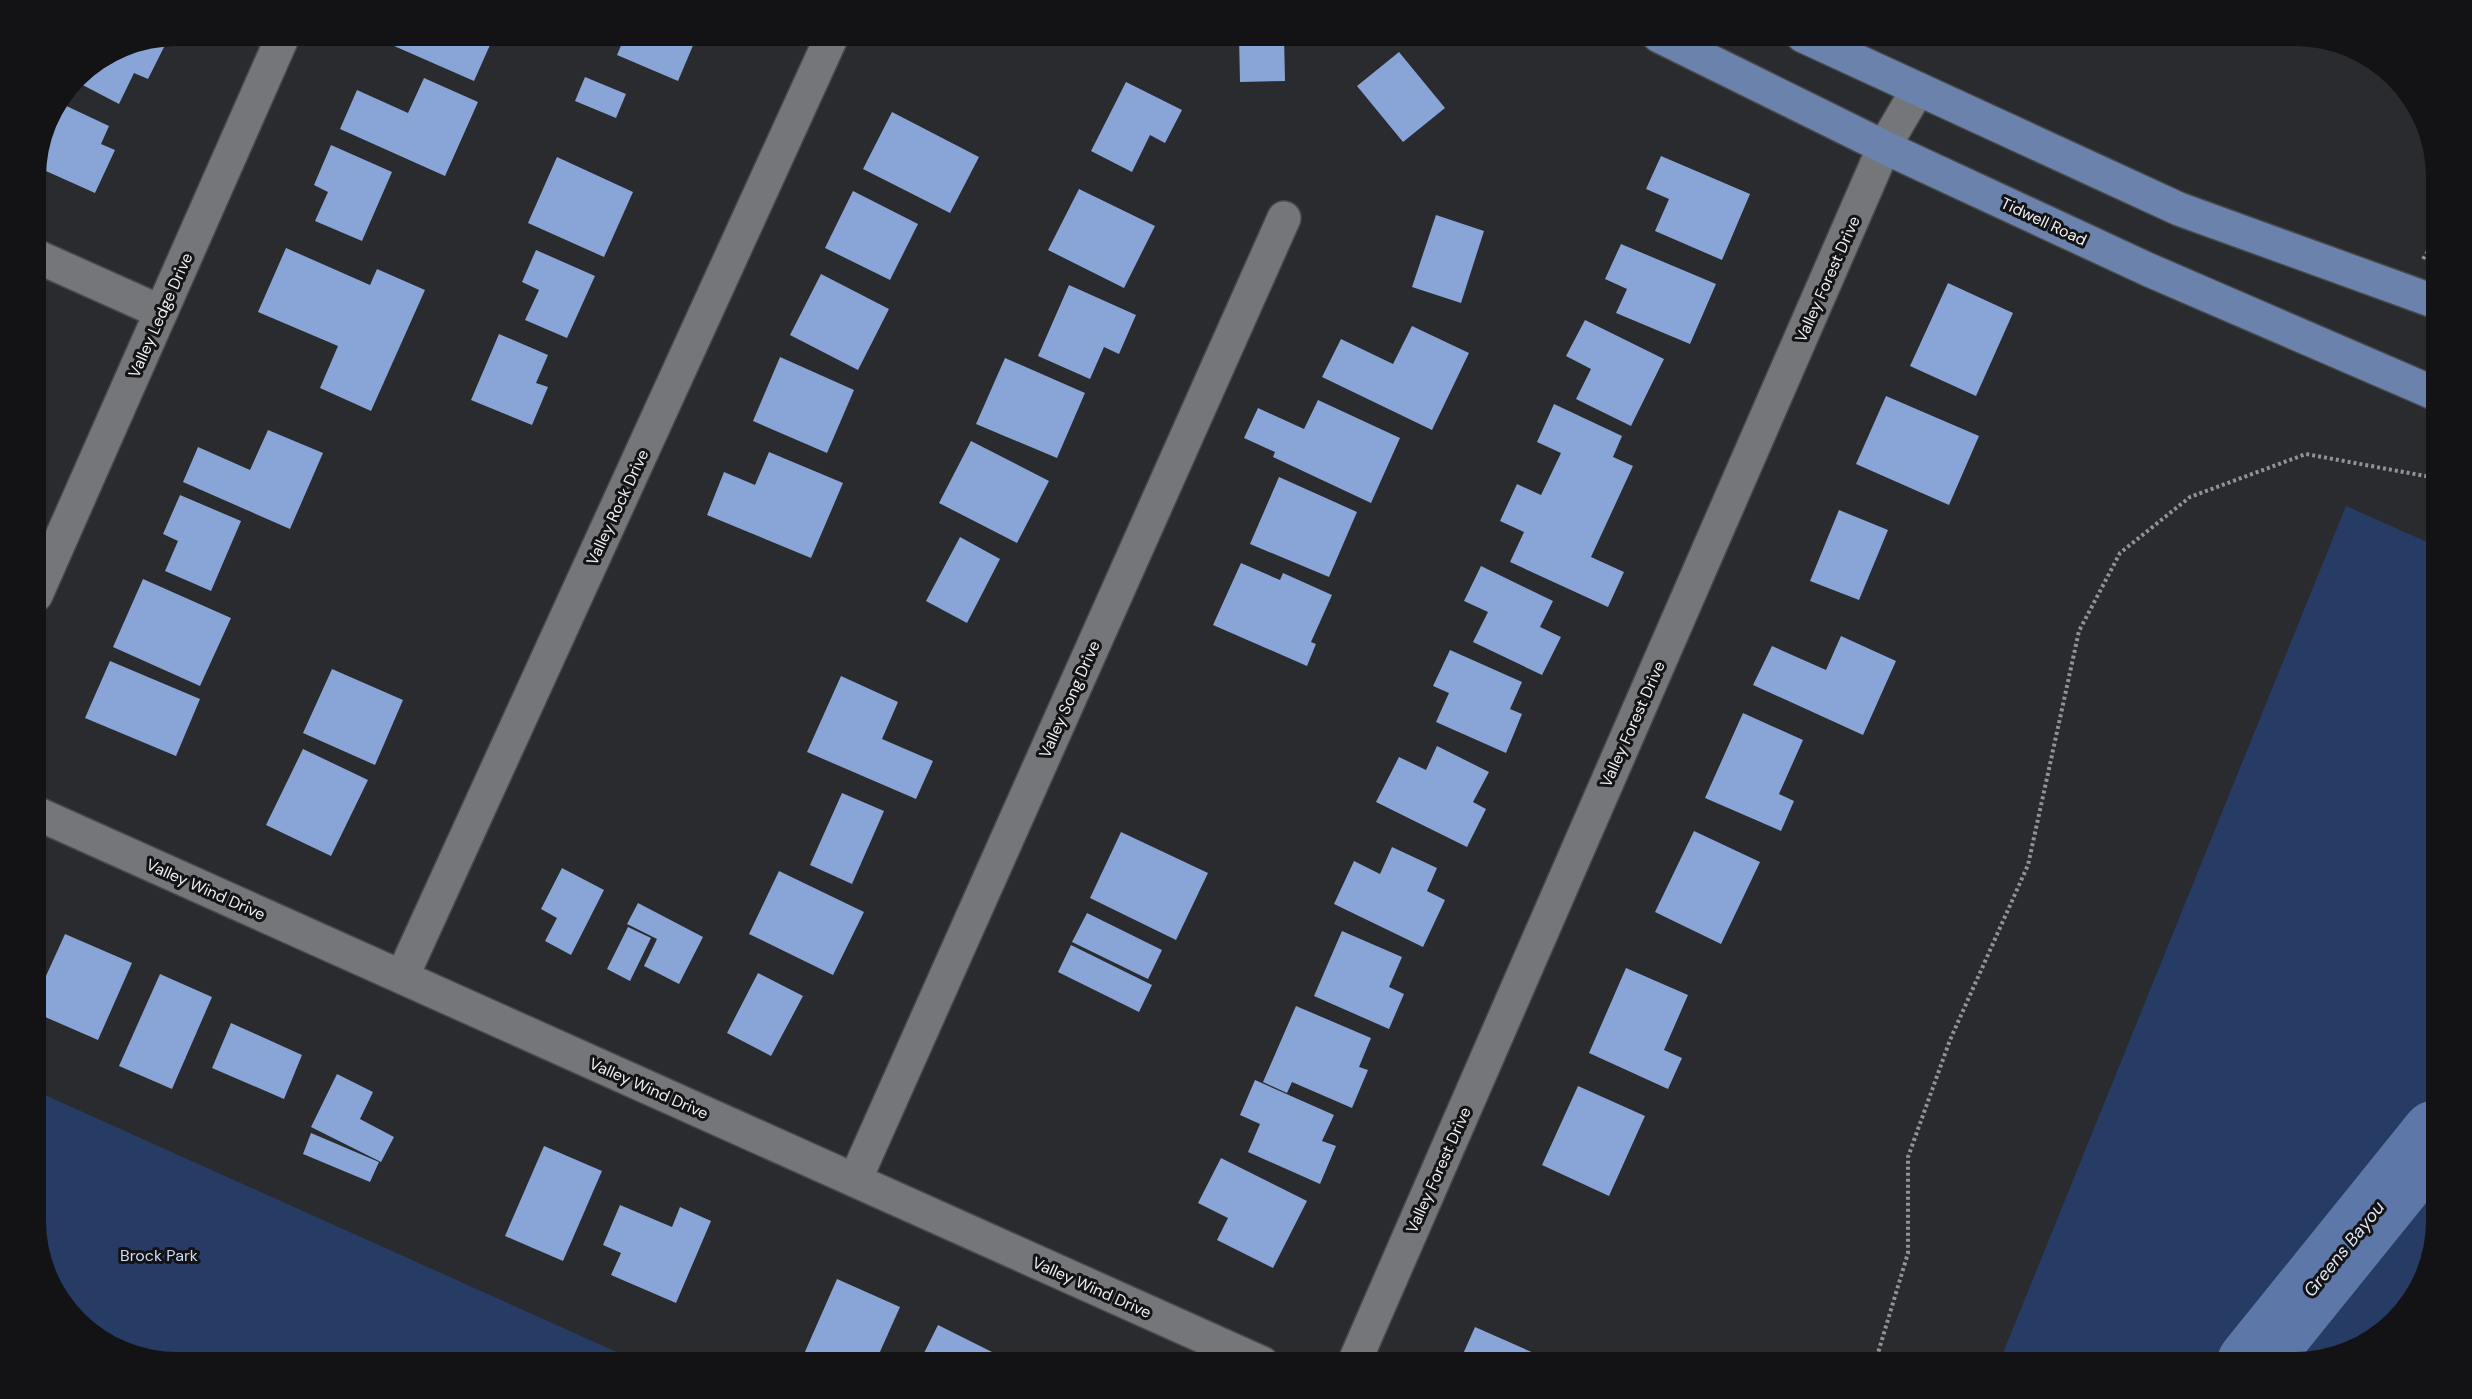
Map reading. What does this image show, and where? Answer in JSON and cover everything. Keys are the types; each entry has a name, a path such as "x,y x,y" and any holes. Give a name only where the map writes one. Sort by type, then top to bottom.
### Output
{"main road":[{"name":"Tidwell Road","path":"1680,46 1884,147 2149,270 2425,389"},
{"path":"1825,46 2179,209 2425,298"}],"street":[{"name":"Valley Ledge Drive","path":"47,570 278,47"},
{"name":"Valley Rock Drive","path":"402,977 827,47"},
{"name":"Valley Forest Drive","path":"1359,1352 1884,147 1918,89"},
{"name":"Valley Song Drive","path":"855,1180 1284,218"},
{"path":"47,261 161,312"},
{"name":"Valley Wind Drive","path":"47,818 1238,1352"}],"path":[{"path":"1878,1352 1908,1253 1908,1157 1950,1040 2028,865 2079,631 2120,553 2190,497 2306,454 2425,475"}],"green space":[{"path":"2346,506 2425,541 2426,1222 2416,1272 2399,1301 2374,1326 2345,1343 2329,1348 2295,1352 2003,1352"},
{"name":"Brock Park","path":"47,1096 617,1352 177,1352 143,1348 127,1343 98,1326 79,1308 60,1280 53,1264 47,1230"}],"building":[{"path":"1239,46 1284,46 1285,81 1240,82"},
{"path":"396,47 489,47 474,81"},
{"path":"620,47 692,47 678,81 617,55"},
{"path":"164,48 148,79 134,73 119,104 84,86 105,69 127,56"},
{"path":"1399,52 1445,108 1403,142 1357,86"},
{"path":"585,77 626,94 616,118 575,101"},
{"path":"424,78 478,102 445,176 340,129 357,90 408,113"},
{"path":"1126,82 1182,110 1165,143 1150,135 1132,172 1091,151"},
{"path":"68,107 109,126 101,144 115,150 95,193 47,171 53,135"},
{"path":"892,112 979,157 950,213 863,169"},
{"path":"331,145 392,172 362,241 315,221 328,192 314,185"},
{"path":"1661,156 1750,194 1722,260 1655,231 1669,199 1646,189"},
{"path":"557,157 633,192 604,257 528,223"},
{"path":"1079,189 1155,226 1124,288 1048,250"},
{"path":"853,191 918,224 890,280 825,248"},
{"path":"1436,215 1484,231 1461,303 1412,287"},
{"path":"1621,244 1716,284 1690,344 1616,313 1627,289 1605,279"},
{"path":"286,248 370,285 377,269 425,290 371,411 320,388 338,346 258,312"},
{"path":"536,250 595,276 567,338 525,320 539,290 522,282"},
{"path":"821,274 889,309 858,370 790,335"},
{"path":"1948,283 2013,313 1976,396 1910,366"},
{"path":"1069,285 1136,315 1119,354 1104,347 1090,379 1038,356"},
{"path":"1585,320 1664,359 1631,426 1576,399 1591,369 1566,356"},
{"path":"1412,326 1469,353 1432,430 1322,377 1341,339 1393,364"},
{"path":"499,334 548,355 536,383 548,387 532,425 471,400"},
{"path":"780,357 854,390 827,453 753,421"},
{"path":"1005,358 1085,393 1057,458 976,424"},
{"path":"1886,396 1979,436 1949,505 1856,464"},
{"path":"1318,400 1400,438 1371,503 1273,457 1275,452 1244,438 1258,408 1304,429"},
{"path":"1554,404 1622,436 1613,457 1633,466 1591,557 1624,572 1608,607 1510,562 1524,532 1500,521 1517,484 1541,495 1561,453 1537,442"},
{"path":"268,430 323,453 290,529 183,482 198,447 250,470"},
{"path":"971,441 1049,481 1017,543 939,503"},
{"path":"769,452 843,483 811,558 707,515 724,472 755,485"},
{"path":"1279,477 1357,512 1329,577 1250,544"},
{"path":"180,495 241,521 211,591 165,571 178,541 163,534"},
{"path":"1839,510 1888,530 1859,600 1810,581"},
{"path":"960,537 1000,559 967,623 926,601"},
{"path":"1241,563 1280,580 1283,573 1332,595 1311,642 1316,644 1307,666 1213,625"},
{"path":"1481,566 1553,601 1540,627 1561,637 1542,675 1473,642 1488,612 1464,601"},
{"path":"143,579 231,618 200,686 113,647"},
{"path":"1841,636 1896,661 1863,735 1753,685 1772,646 1826,670"},
{"path":"1450,650 1522,682 1510,709 1522,714 1506,753 1436,722 1449,693 1433,686"},
{"path":"110,661 200,699 176,756 85,718"},
{"path":"332,669 403,700 375,765 303,733"},
{"path":"841,676 898,702 882,739 933,761 916,799 807,752"},
{"path":"1743,713 1803,740 1779,794 1794,801 1781,831 1705,798"},
{"path":"1437,746 1489,772 1473,802 1486,809 1467,847 1376,802 1399,757 1426,770"},
{"path":"303,749 368,780 331,856 266,825"},
{"path":"842,793 884,811 852,884 810,865"},
{"path":"1694,831 1760,862 1721,944 1655,912"},
{"path":"1121,832 1208,873 1176,940 1090,898"},
{"path":"1392,847 1437,868 1427,891 1445,900 1423,947 1334,904 1354,861 1380,874"},
{"path":"562,868 604,890 571,955 545,941 557,918 541,909"},
{"path":"779,871 864,912 833,975 749,934"},
{"path":"638,903 703,937 679,984 644,966 657,939 627,924"},
{"path":"1087,913 1162,950 1148,979 1072,942"},
{"path":"628,927 651,938 630,981 607,969"},
{"path":"1342,931 1402,957 1389,987 1404,994 1389,1029 1314,996"},
{"path":"65,934 132,963 98,1040 47,1018 47,974"},
{"path":"1071,945 1152,985 1139,1012 1058,972"},
{"path":"1626,968 1688,995 1664,1050 1682,1058 1668,1089 1589,1053"},
{"path":"758,973 803,996 771,1056 727,1033"},
{"path":"160,974 212,997 172,1089 119,1066"},
{"path":"1296,1006 1371,1038 1359,1067 1368,1070 1352,1108 1292,1082 1287,1093 1263,1082"},
{"path":"231,1023 302,1055 284,1099 212,1068"},
{"path":"337,1074 373,1092 360,1119 394,1137 381,1162 311,1127"},
{"path":"1255,1080 1334,1115 1322,1141 1336,1146 1320,1184 1248,1152 1260,1124 1240,1115"},
{"path":"1578,1086 1645,1116 1609,1196 1542,1165"},
{"path":"311,1133 379,1162 370,1182 303,1154"},
{"path":"544,1146 602,1171 563,1261 505,1236"},
{"path":"1221,1158 1307,1201 1273,1268 1217,1240 1228,1218 1198,1203"},
{"path":"620,1205 672,1227 680,1207 711,1221 676,1303 611,1275 621,1253 603,1245"},
{"path":"837,1279 900,1307 880,1352 805,1352"},
{"path":"938,1325 992,1352 924,1352"},
{"path":"1475,1327 1531,1352 1464,1352"}],"waterway":[{"name":"Greens Bayou","path":"2261,1352 2426,1147"}]}
